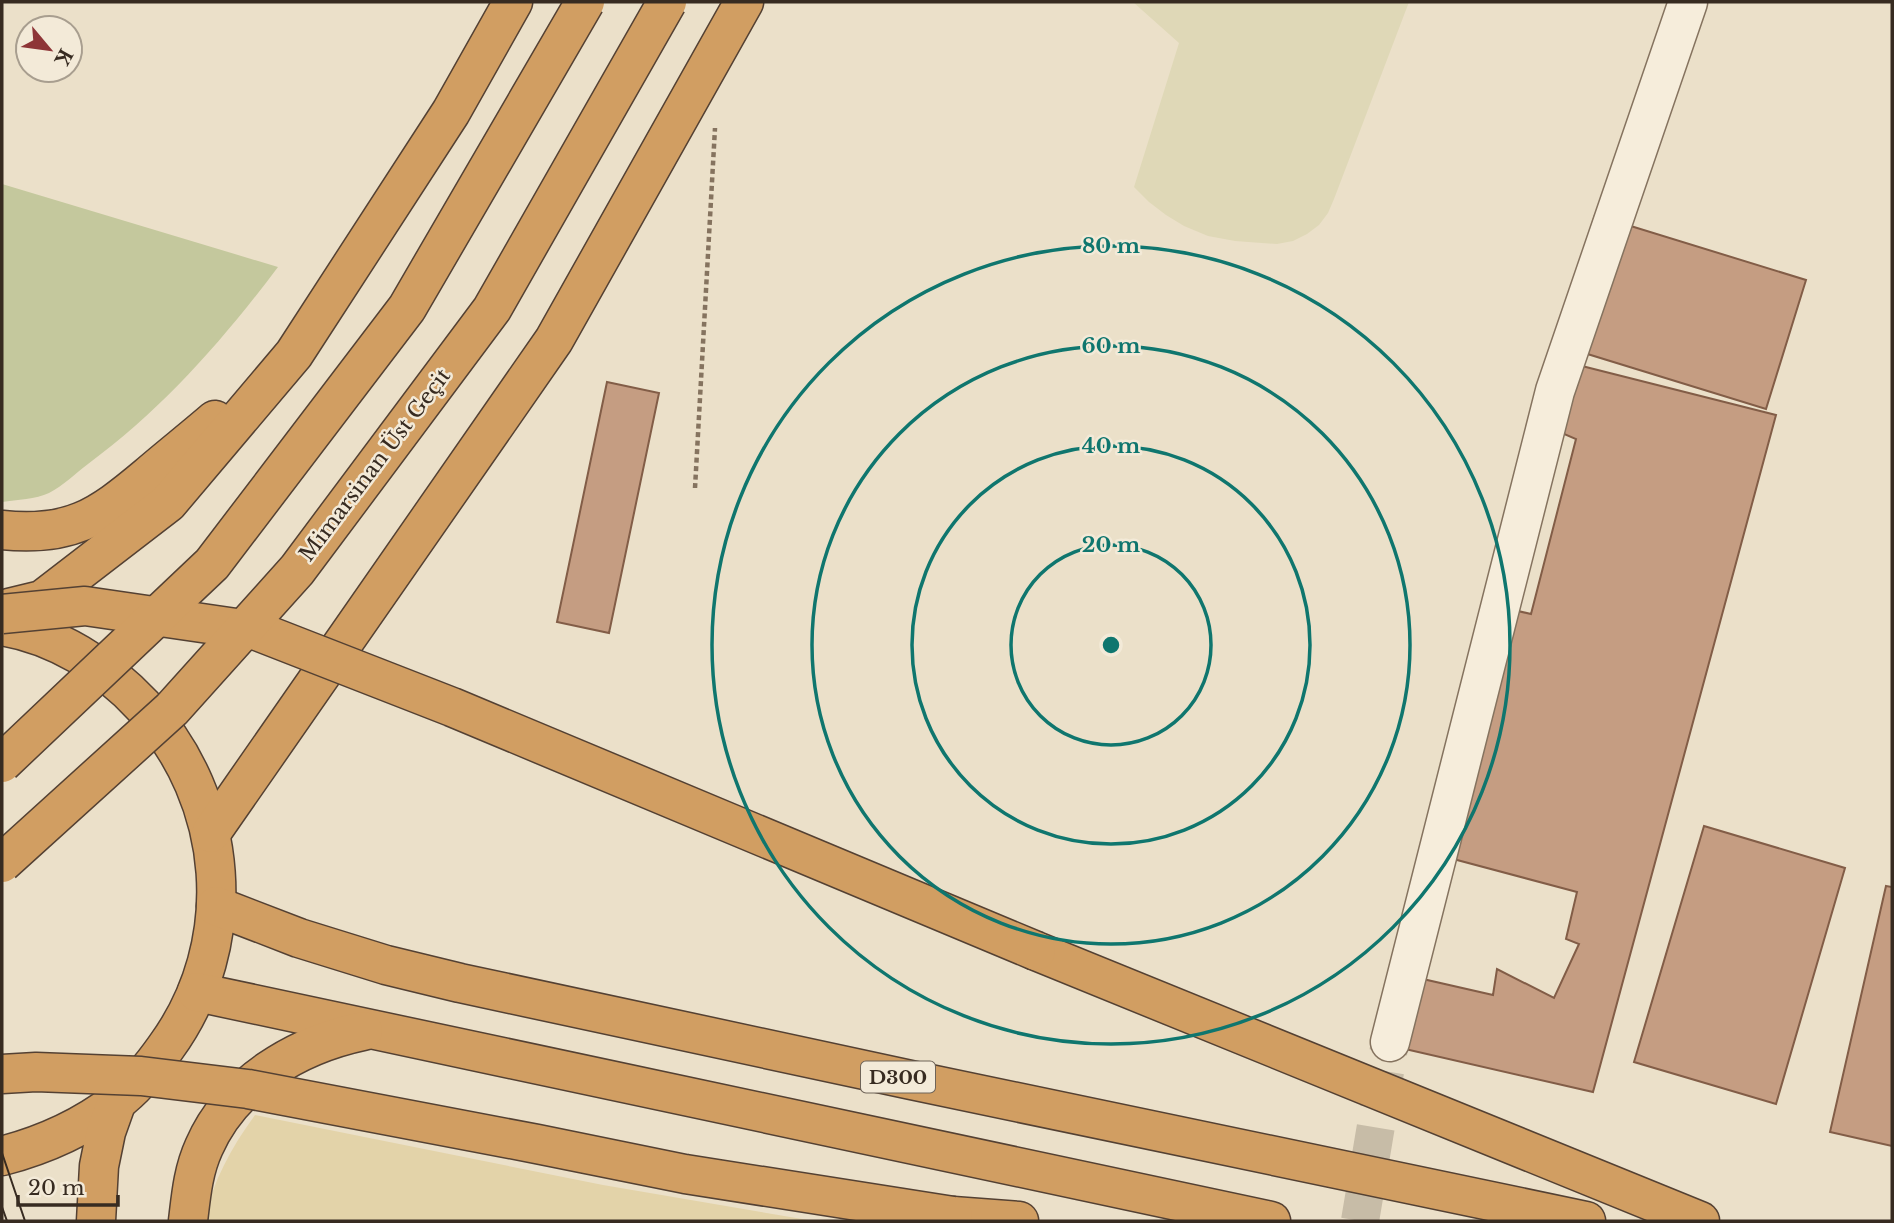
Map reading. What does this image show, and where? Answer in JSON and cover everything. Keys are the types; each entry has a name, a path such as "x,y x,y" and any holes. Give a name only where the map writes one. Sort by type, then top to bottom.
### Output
{"highway":[{"path":"2,612 42,600 168,503 294,354 452,112 513,2"},
{"path":"2,763 220,554 407,308 584,2"},
{"name":"Mimarsinan Üst Geçit","path":"2,863 172,709 297,570 492,309 667,2"},
{"path":"211,832 554,340 744,2"},
{"path":"2,530 48,530 93,517 116,503 294,354"},
{"path":"2,612 85,606 257,631 452,708 1036,951 1700,1221"},
{"path":"2,626 21,629 75,652 123,685 163,727 192,777 211,832 216,869 216,906 211,950 197,992 177,1032 150,1069 117,1101 79,1128 36,1147 2,1156"},
{"name":"D300","path":"216,906 299,938 386,965 460,983 1586,1221"},
{"path":"197,992 1271,1221"},
{"path":"188,1221 192,1190 203,1148 225,1111 245,1090 291,1056 316,1044 371,1029"},
{"path":"2,1074 36,1072 141,1076 248,1090 685,1174 953,1216 1019,1221"},
{"path":"96,1221 99,1166 106,1132 117,1101"}],"street":[{"path":"1390,1042 1555,391 1688,2"}],"path":[{"path":"695,488 716,127"}],"shaded area":[{"path":"1133,2 1409,2 1334,199 1319,225 1293,241 1277,244 1208,236 1166,215 1134,187 1179,43"}],"green space":[{"path":"2,184 278,267 236,321 167,397 115,443 49,493 2,502"}],"sand":[{"path":"255,1115 603,1185 814,1221 204,1221 212,1192 224,1165"}],"building":[{"path":"1595,215 1806,280 1766,409 1555,344"},
{"path":"1574,364 1776,415 1593,1092 1392,1046 1414,977 1493,995 1497,969 1554,998 1579,944 1566,939 1577,892 1427,852 1483,603 1531,614 1576,439 1557,431"},
{"path":"607,382 659,393 609,633 557,622"},
{"path":"1704,826 1845,868 1776,1104 1634,1062"},
{"path":"1886,886 1892,887 1892,1146 1830,1132"}],"tunnel":[{"path":"1360,1221 1390,1042"}],"tram line":[{"path":"2,1153 25,1221"},
{"path":"2,1207 7,1221"}]}
